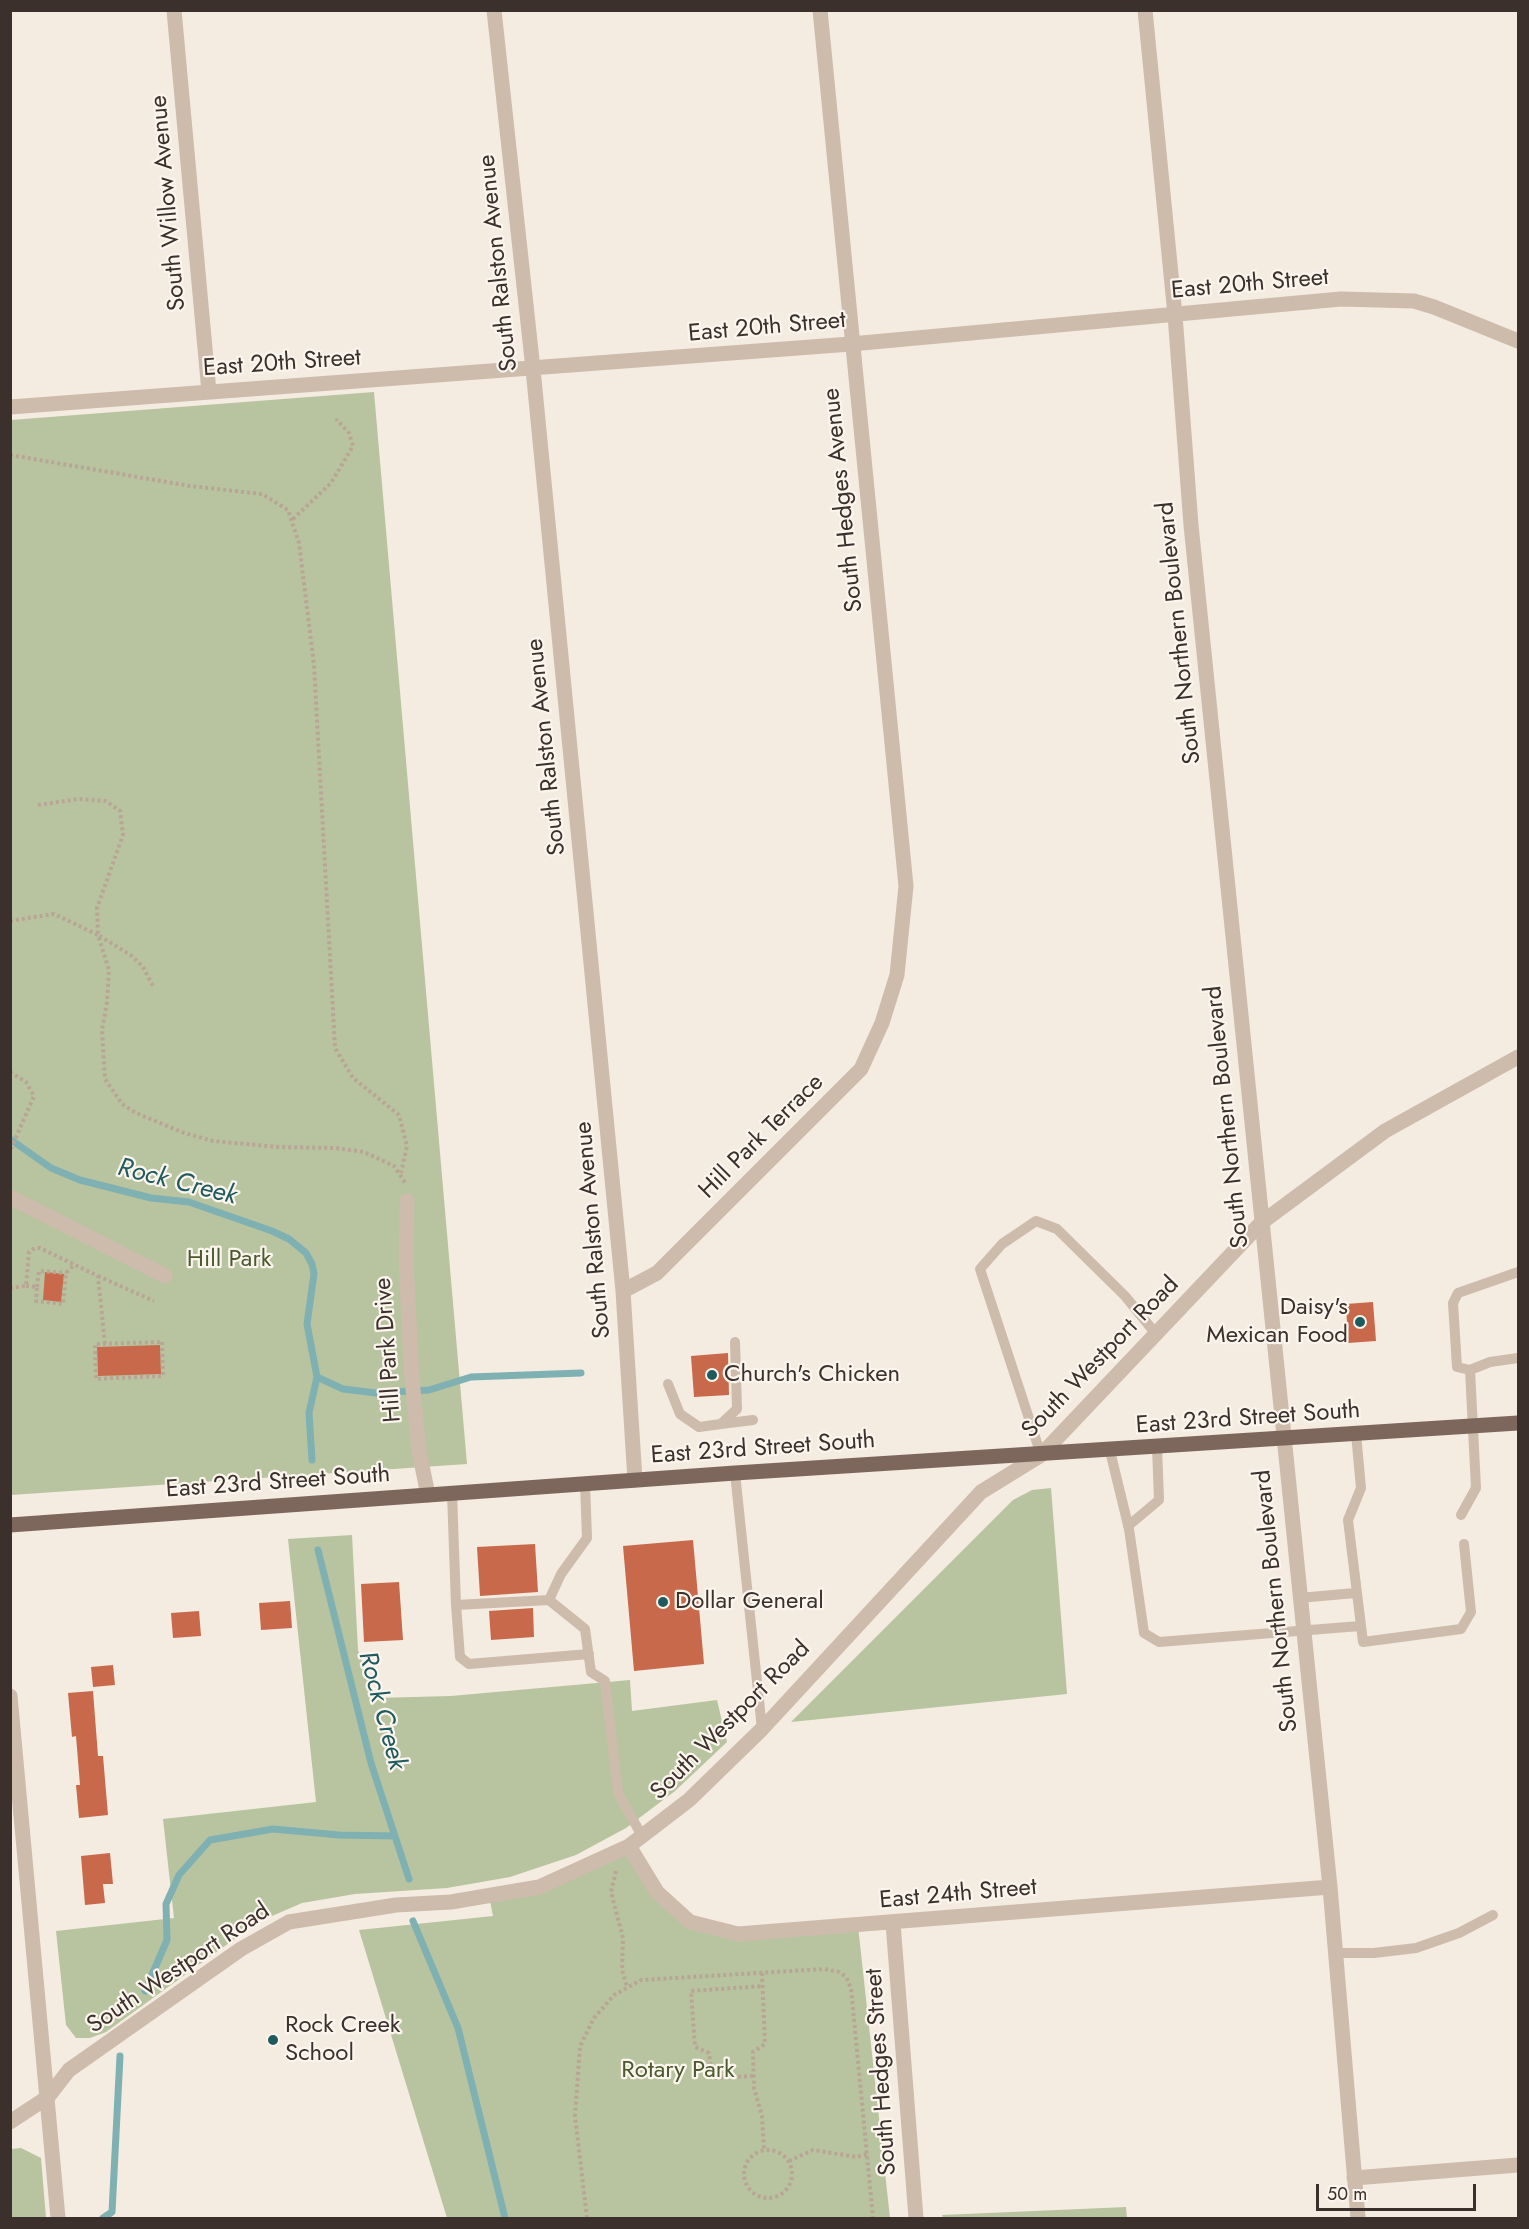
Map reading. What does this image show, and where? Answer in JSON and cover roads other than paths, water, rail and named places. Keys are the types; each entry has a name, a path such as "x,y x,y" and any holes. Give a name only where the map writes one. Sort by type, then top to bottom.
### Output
{"main road":[{"name":"East 23rd Street South","path":"10,1525 585,1483 1518,1423"}],"street":[{"name":"South Willow Avenue","path":"174,10 209,392"},
{"name":"South Ralston Avenue","path":"495,10 533,369 623,1291 635,1480"},
{"name":"South Hedges Avenue","path":"820,10 906,886 894,985"},
{"name":"South Northern Boulevard","path":"1145,10 1175,315 1191,525 1282,1439 1330,1887 1358,2218"},
{"name":"East 20th Street","path":"10,407 851,344 1341,299 1403,300 1434,307 1518,341"},
{"name":"Hill Park Terrace","path":"623,1291 657,1273 861,1069 882,1023 894,985"},
{"name":"South Westport Road","path":"10,2122 48,2097 69,2070 241,1949 289,1922 396,1905 451,1902 539,1887 632,1852 642,1836 689,1800 762,1729 981,1492 1041,1455 1262,1223 1385,1131 1518,1057"},
{"path":"10,1197 165,1276"},
{"name":"Hill Park Drive","path":"407,1201 406,1261 413,1399 419,1451 428,1495"},
{"path":"10,1696 58,2218"},
{"name":"East 24th Street","path":"632,1852 657,1892 690,1922 738,1934 1330,1887"},
{"name":"South Hedges Street","path":"892,1923 916,2218"},
{"path":"1354,2178 1518,2165"}],"lane":[{"path":"1041,1455 981,1269 1002,1244 1036,1221 1057,1229 1125,1296 1156,1334"},
{"path":"1518,1272 1458,1293 1453,1303 1457,1366 1470,1370 1490,1362 1518,1358"},
{"path":"720,1424 737,1409 735,1342"},
{"path":"1461,1515 1476,1488 1470,1370"},
{"path":"668,1384 680,1414 699,1427 753,1420"},
{"path":"1356,1434 1361,1488 1348,1520 1355,1593 1363,1642 1461,1629 1471,1612 1464,1544"},
{"path":"1128,1526 1159,1500 1157,1447"},
{"path":"1110,1451 1128,1526 1144,1633 1159,1642 1360,1626"},
{"path":"735,1473 762,1729"},
{"path":"549,1600 561,1574 586,1538 585,1483"},
{"path":"452,1493 460,1657 469,1664 589,1654"},
{"path":"1299,1598 1355,1593"},
{"path":"456,1605 549,1600 585,1629 591,1672 605,1681 618,1793 642,1836"},
{"path":"1335,1953 1374,1953 1416,1948 1459,1933 1493,1915"}],"waterway":[{"name":"Rock Creek","path":"10,1139 51,1168 80,1180 151,1198 189,1202 272,1231 289,1239 306,1253 314,1274 307,1324 317,1377 309,1413 312,1460"},
{"path":"317,1377 343,1389 376,1393 429,1390 471,1377 581,1373"},
{"name":"Rock Creek","path":"318,1550 371,1763 409,1879"},
{"path":"145,1991 167,1940 166,1904 179,1875 210,1840 273,1829 339,1835 395,1836"},
{"name":"Rock Creek","path":"413,1921 458,2028 505,2218"},
{"path":"103,2218 112,2212 120,2056"}],"place":[{"name":"Daisy's Mexican Food","path":"1360,1322"},
{"name":"Church's Chicken","path":"712,1375"},
{"name":"Dollar General","path":"663,1602"},
{"name":"Rock Creek School","path":"273,2040"}],"park label":[{"name":"Hill Park","path":"229,1260"},
{"name":"Rotary Park","path":"678,2071"}]}
